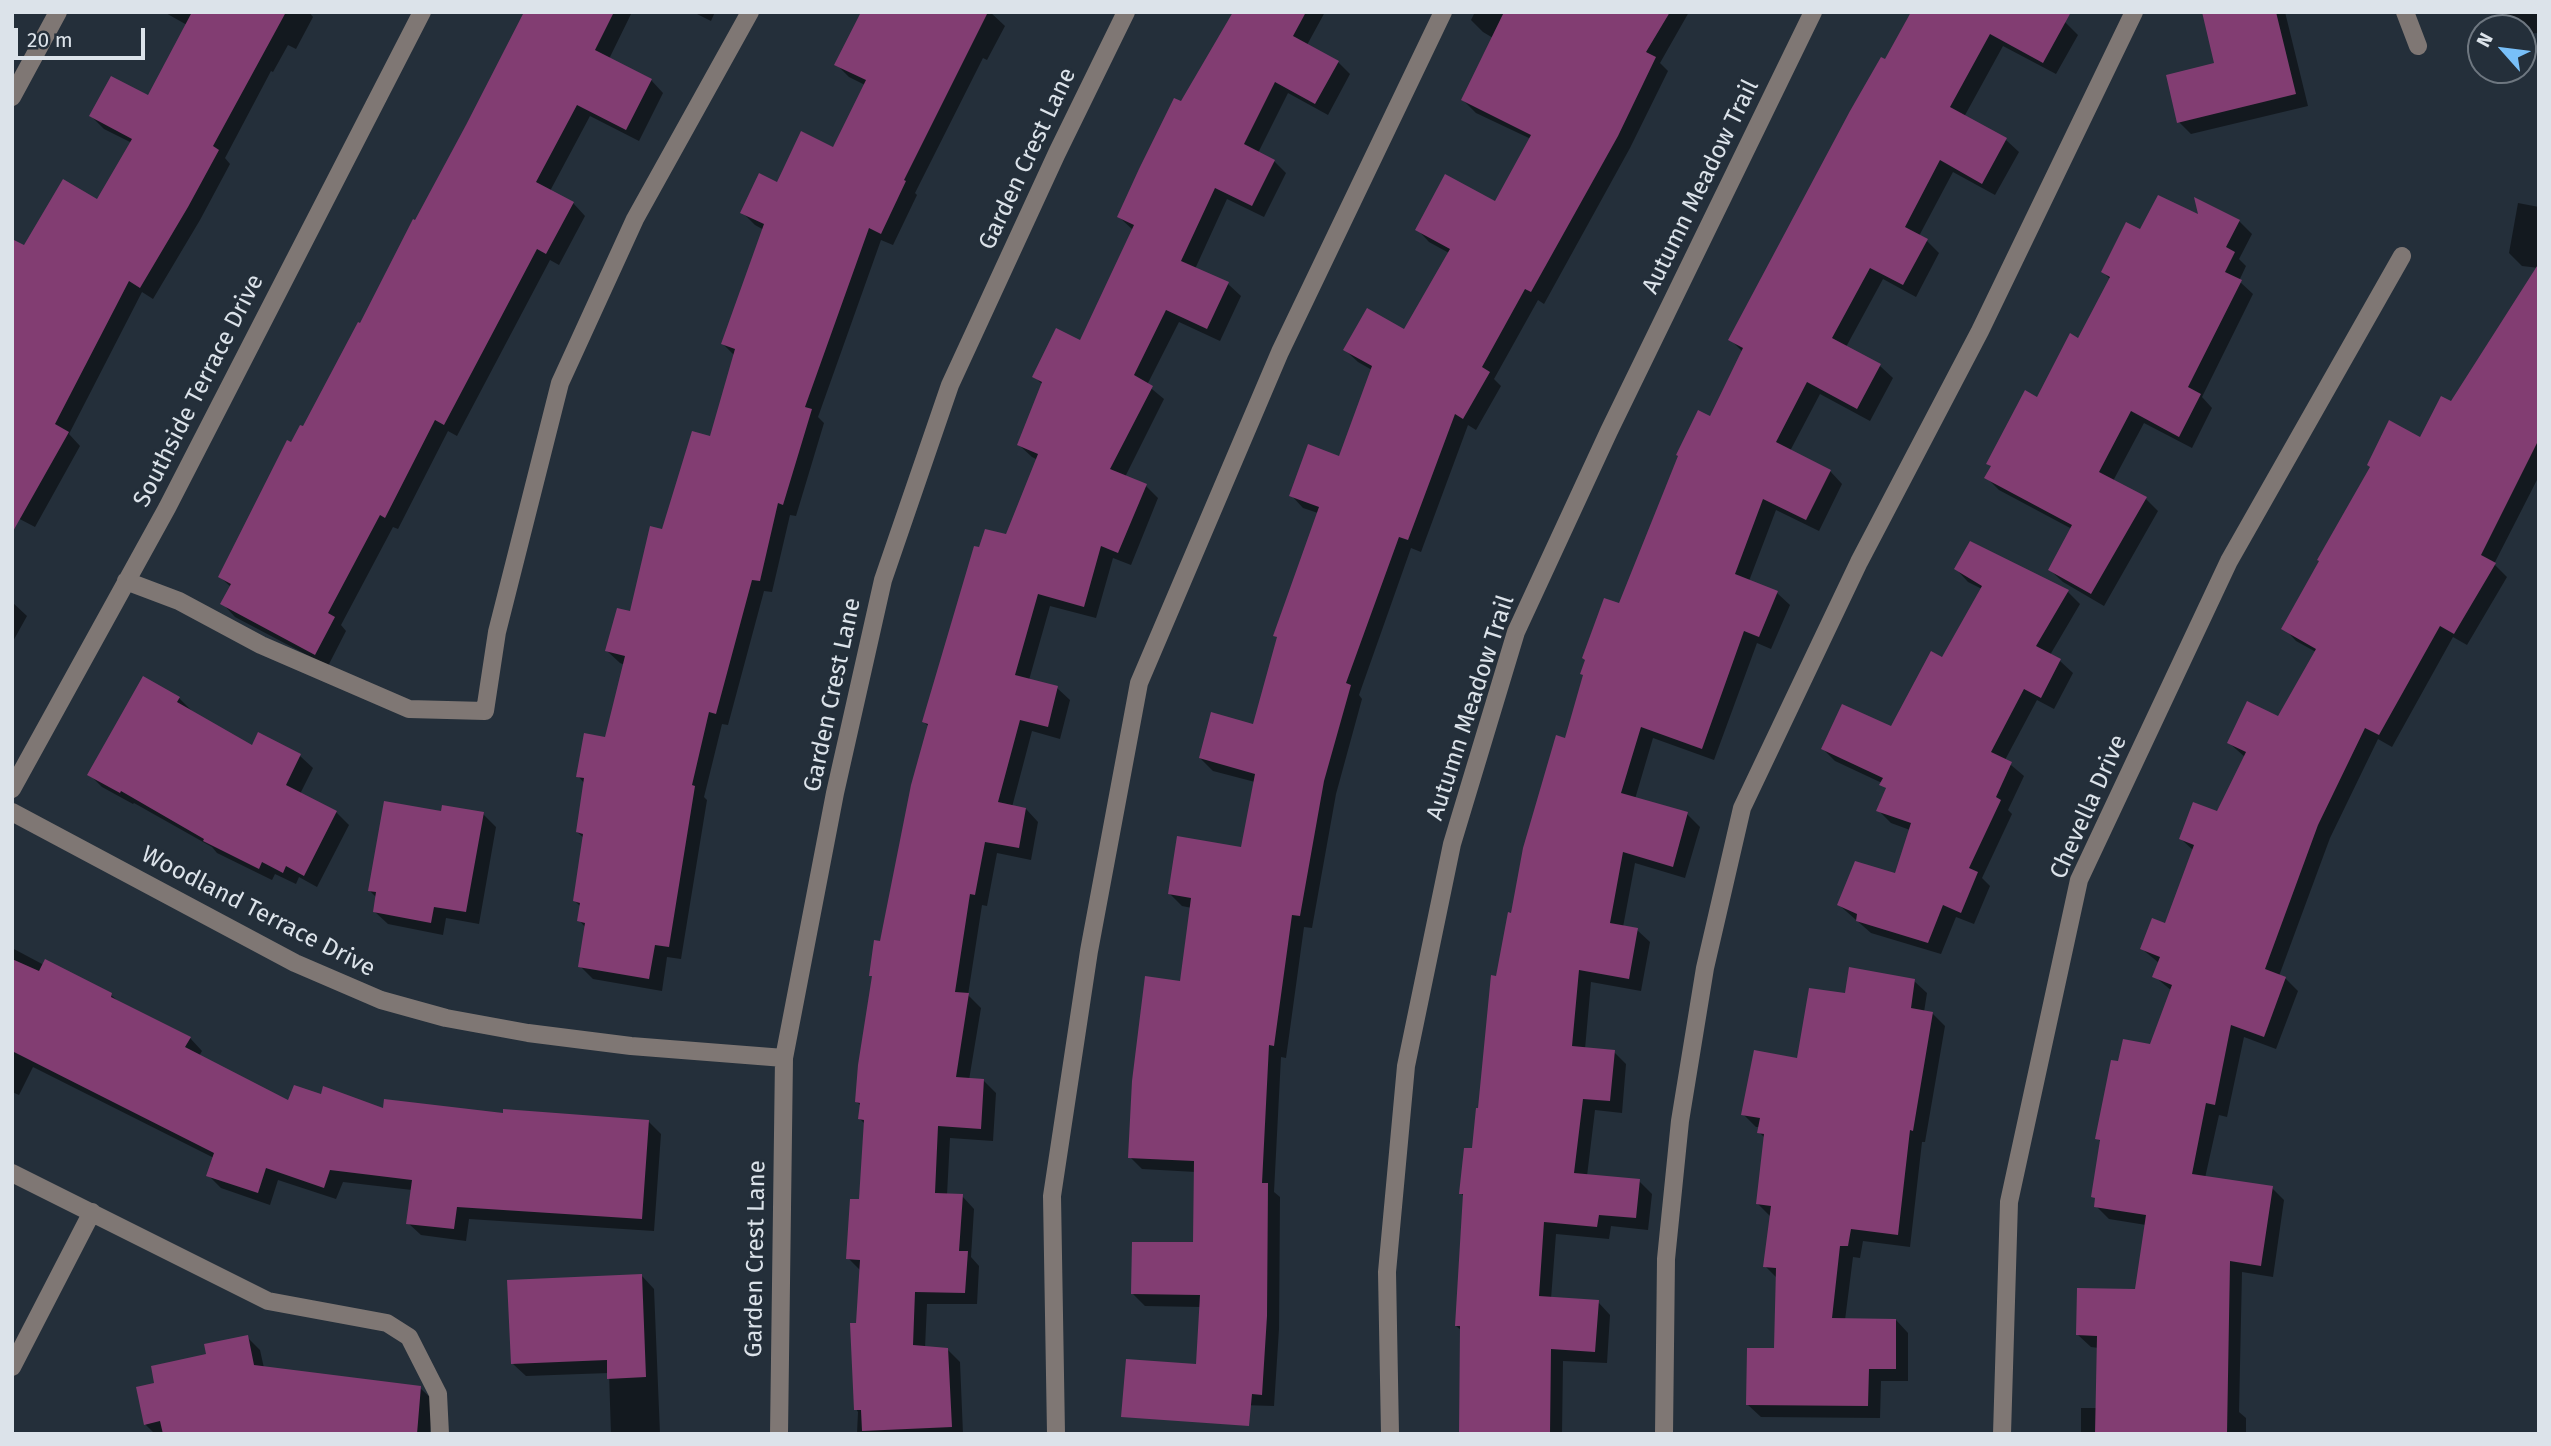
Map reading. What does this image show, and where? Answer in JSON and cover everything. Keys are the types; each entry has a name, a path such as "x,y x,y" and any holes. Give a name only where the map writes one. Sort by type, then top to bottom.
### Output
{"street":[{"path":"12,97 58,12"},
{"name":"Southside Terrace Drive","path":"12,789 173,496 422,12"},
{"path":"127,581 178,601 261,645 409,709 485,711 497,632 560,383 635,219 750,12"},
{"name":"Garden Crest Lane","path":"779,1434 784,1058 835,793 883,580 950,385 1126,12"},
{"path":"1056,1434 1052,1196 1089,951 1139,683 1280,352 1443,12"},
{"name":"Autumn Meadow Trail","path":"1390,1434 1387,1272 1406,1066 1452,844 1516,632 1609,431 1813,12"},
{"path":"1664,1434 1666,1259 1680,1121 1705,968 1742,808 1859,562 1980,331 2134,12"},
{"path":"2405,12 2417,46"},
{"name":"Chevella Drive","path":"2002,1434 2009,1202 2079,880 2229,561 2402,256"},
{"name":"Woodland Terrace Drive","path":"12,813 295,962 381,1000 446,1018 528,1033 631,1046 784,1058"},
{"path":"12,1173 268,1301 387,1322 409,1337 438,1394 440,1434"},
{"path":"12,1367 92,1212"}],"building":[{"path":"192,12 286,12 213,146 219,150 188,207 140,288 129,281 55,424 69,432 12,533 12,239 24,245 63,179 97,199 132,139 89,116 111,76 148,95"},
{"path":"524,12 614,12 595,50 652,79 626,130 577,105 536,182 574,202 546,254 537,249 444,425 435,420 385,518 380,515 328,613 335,617 315,655 220,604 231,584 218,577 287,440 291,442 300,425 303,426"},
{"path":"861,12 988,12 904,180 906,181 881,234 869,228 805,407 812,409 783,505 778,503 760,581 752,580 716,714 709,712 692,785 695,786 669,947 655,945 649,979 578,967 585,923 577,921 580,903 573,901 583,834 576,832 584,778 576,777 584,733 605,737 625,656 605,651 617,608 630,611 650,526 662,529 692,431 710,436 735,349 721,344 764,224 740,213 759,173 777,182 801,131 833,147 866,80 834,65"},
{"path":"1233,12 1306,12 1293,36 1339,61 1315,104 1275,82 1244,144 1275,160 1252,206 1215,188 1181,261 1229,282 1207,329 1166,310 1134,375 1153,386 1110,469 1147,484 1118,553 1101,546 1084,607 1038,594 1015,675 1058,686 1048,727 1020,720 998,802 1026,808 1019,848 985,842 975,895 970,894 955,992 969,993 956,1077 984,1079 981,1129 938,1126 935,1193 963,1194 959,1251 968,1251 965,1293 915,1292 913,1345 948,1348 952,1427 862,1431 861,1410 854,1410 850,1323 856,1323 860,1260 846,1259 850,1199 859,1199 864,1120 858,1119 860,1103 855,1102 858,1065 872,976 869,976 874,940 880,941 911,785 928,724 922,722 974,546 979,547 985,529 1006,534 1038,454 1017,445 1042,382 1032,377 1056,328 1080,340 1134,225 1117,217 1139,169 1174,98 1181,101"},
{"path":"1504,12 1670,12 1646,52 1656,57 1618,136 1531,292 1525,289 1482,367 1490,372 1463,419 1455,414 1408,540 1399,537 1346,683 1351,685 1324,781 1300,916 1292,915 1274,1046 1269,1045 1262,1183 1268,1183 1267,1316 1262,1395 1252,1394 1249,1426 1121,1417 1126,1359 1196,1364 1200,1295 1131,1294 1132,1242 1193,1242 1194,1161 1128,1158 1132,1081 1145,976 1180,981 1191,898 1168,894 1177,836 1241,847 1255,774 1199,758 1211,712 1253,724 1277,637 1273,636 1319,507 1289,496 1308,444 1339,456 1372,366 1343,350 1367,308 1404,329 1450,249 1415,230 1445,174 1495,201 1531,135 1461,100"},
{"path":"1911,12 2071,12 2043,63 1990,34 1950,107 2007,138 1982,184 1940,160 1905,227 1928,239 1903,285 1870,268 1832,338 1881,364 1857,409 1807,382 1776,442 1831,470 1806,520 1763,499 1735,574 1778,591 1759,637 1744,631 1702,749 1641,727 1621,793 1688,812 1673,867 1623,852 1610,923 1638,928 1629,979 1579,970 1572,1046 1615,1050 1610,1101 1583,1099 1574,1173 1640,1179 1636,1218 1599,1215 1597,1227 1544,1222 1539,1296 1599,1300 1595,1352 1551,1349 1550,1434 1459,1434 1460,1326 1455,1326 1463,1194 1459,1194 1464,1148 1472,1148 1491,975 1496,976 1523,848 1556,735 1565,738 1583,675 1580,674 1585,660 1582,658 1604,598 1619,603 1678,456 1676,455 1698,410 1710,416 1743,348 1728,340 1850,111 1881,57 1885,59"},
{"path":"2202,12 2276,12 2296,94 2177,123 2166,75 2214,63"},
{"path":"2158,195 2198,214 2194,197 2240,220 2226,247 2235,252 2225,272 2242,280 2188,387 2201,394 2179,437 2131,411 2099,472 2147,497 2091,594 2048,570 2072,525 1984,478 1991,466 1986,464 2025,390 2037,397 2070,333 2078,338 2110,277 2101,272 2126,222 2140,229"},
{"path":"2539,263 2539,439 2481,555 2496,563 2454,634 2440,626 2379,735 2365,728 2318,825 2265,969 2286,977 2264,1037 2231,1025 2215,1105 2206,1103 2192,1174 2273,1186 2261,1266 2230,1261 2227,1434 2095,1434 2097,1336 2076,1335 2077,1288 2135,1289 2146,1215 2094,1207 2095,1198 2091,1197 2100,1140 2095,1139 2111,1060 2118,1061 2123,1039 2150,1044 2172,985 2152,977 2160,957 2140,949 2152,918 2165,923 2194,845 2179,839 2193,802 2217,811 2246,752 2227,743 2247,701 2278,716 2316,649 2281,629 2370,467 2367,465 2389,420 2420,437 2441,396 2451,401"},
{"path":"1970,541 2069,590 2036,646 2061,659 2041,698 2024,689 1991,752 2012,762 1996,797 2001,800 1969,868 1978,872 1961,913 1943,905 1928,943 1856,921 1857,914 1837,905 1855,861 1895,873 1911,823 1876,811 1886,788 1879,785 1883,778 1821,749 1842,704 1891,726 1931,651 1942,657 1982,586 1954,569"},
{"path":"143,676 180,697 177,702 252,745 258,732 301,754 286,785 337,811 304,876 286,866 283,873 262,862 259,869 203,841 204,839 121,791 120,793 87,775"},
{"path":"384,801 441,811 442,805 484,812 466,912 434,907 431,923 373,912 376,892 368,891"},
{"path":"12,959 39,971 45,959 112,993 111,997 191,1037 185,1047 288,1100 294,1085 321,1094 323,1086 383,1108 384,1099 503,1113 503,1109 649,1120 642,1219 457,1207 454,1229 406,1224 412,1180 330,1170 324,1188 266,1168 258,1193 206,1176 214,1153 12,1051"},
{"path":"1849,967 1915,979 1911,1008 1933,1012 1913,1131 1910,1130 1898,1235 1851,1229 1848,1246 1840,1246 1832,1318 1896,1319 1896,1369 1869,1369 1868,1406 1746,1405 1747,1348 1774,1348 1776,1268 1763,1267 1771,1206 1756,1204 1764,1134 1757,1133 1760,1118 1741,1115 1754,1050 1797,1058 1809,988 1845,993"},
{"path":"642,1274 646,1377 607,1379 607,1360 511,1364 507,1280"},
{"path":"248,1335 254,1365 421,1386 417,1434 163,1434 160,1421 144,1425 136,1387 154,1383 151,1366 206,1354 204,1344"}]}
